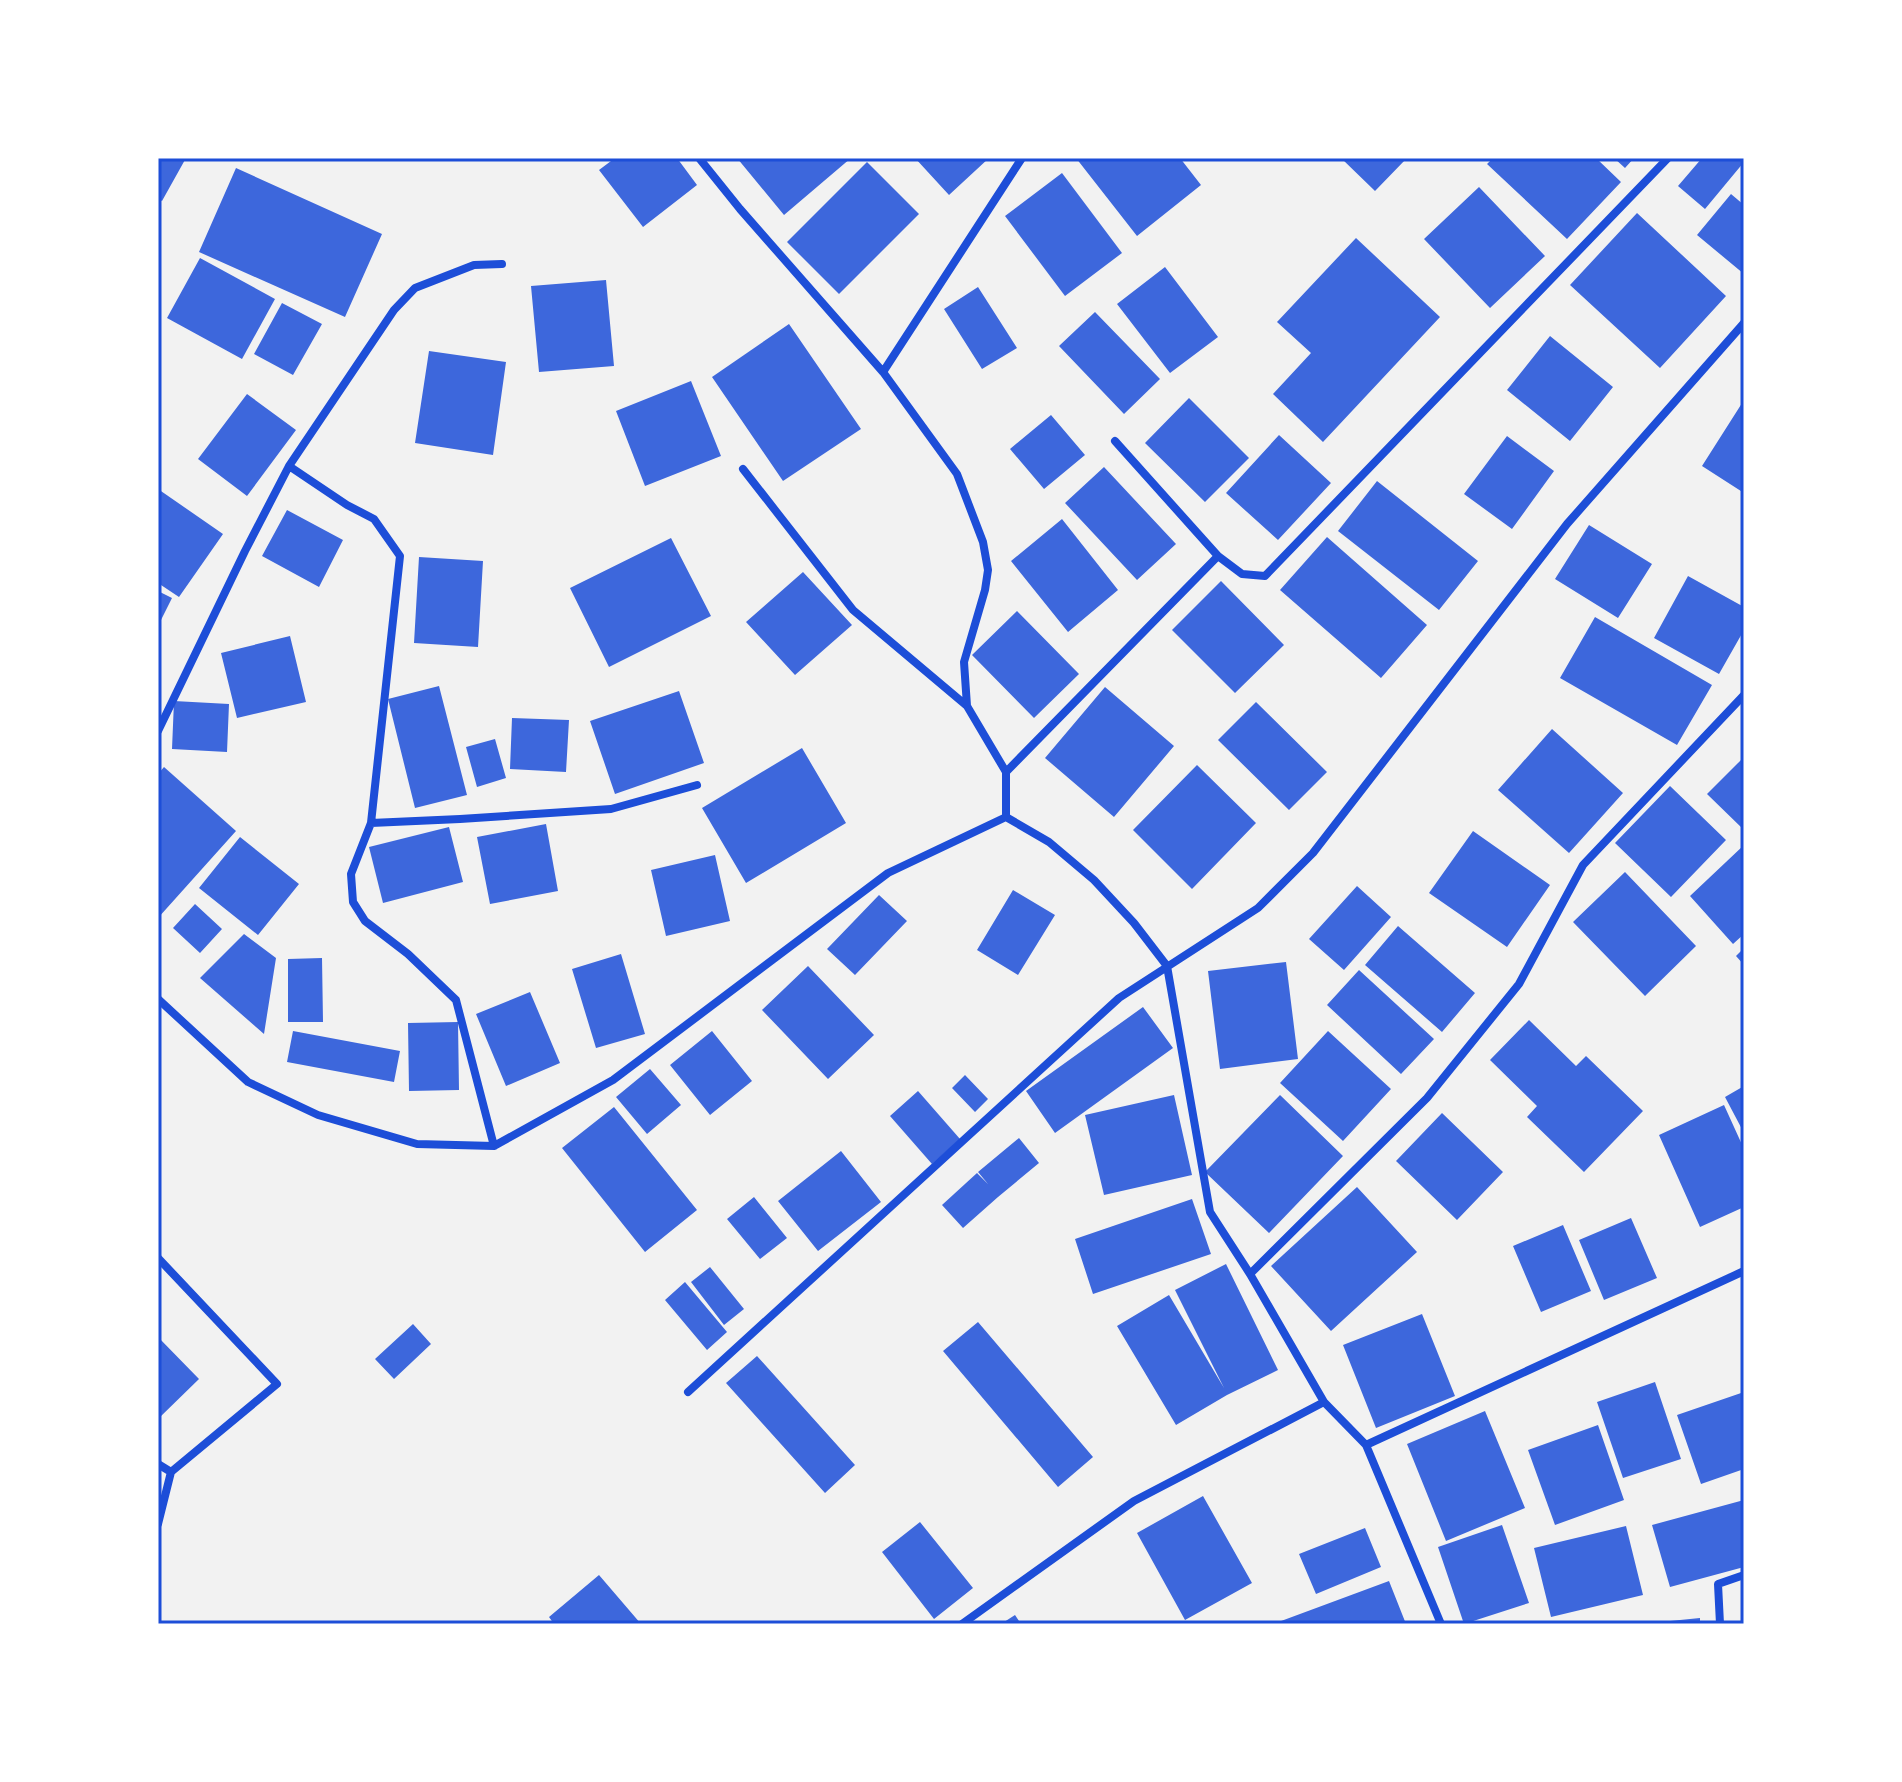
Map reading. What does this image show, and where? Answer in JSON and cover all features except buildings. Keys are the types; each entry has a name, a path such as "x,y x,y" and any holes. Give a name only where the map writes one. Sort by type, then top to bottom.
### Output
{"street":[{"path":"699,158 883,372 957,474 983,542 988,570 964,662 967,706"},
{"path":"883,372 1022,158"},
{"path":"1115,441 1218,556 1242,574 1265,576 1668,158"},
{"path":"158,731 289,466 394,310 415,288 474,265 502,264"},
{"path":"688,1392 1119,998 1258,908 1313,853 1567,524 1744,323"},
{"path":"289,466 347,505 374,519 400,556 371,823 351,874 353,902 365,921 408,954 456,1000 494,1146"},
{"path":"743,469 853,610 967,706 1006,772 1006,817"},
{"path":"1006,772 1218,556"},
{"path":"1250,1274 1427,1098 1519,984 1583,865 1744,695"},
{"path":"371,823 611,809 697,785"},
{"path":"1006,817 1049,842 1094,880 1134,923 1167,966 1210,1212 1250,1274 1324,1402 1366,1445 1441,1624"},
{"path":"158,999 248,1082 318,1115 417,1144 494,1146 613,1080 888,873 1006,817"},
{"path":"158,1258 277,1384 171,1472 158,1524"},
{"path":"1366,1445 1744,1271"},
{"path":"962,1624 1134,1501 1324,1402"},
{"path":"158,1464 171,1472"},
{"path":"1720,1624 1718,1584 1744,1575"}]}
